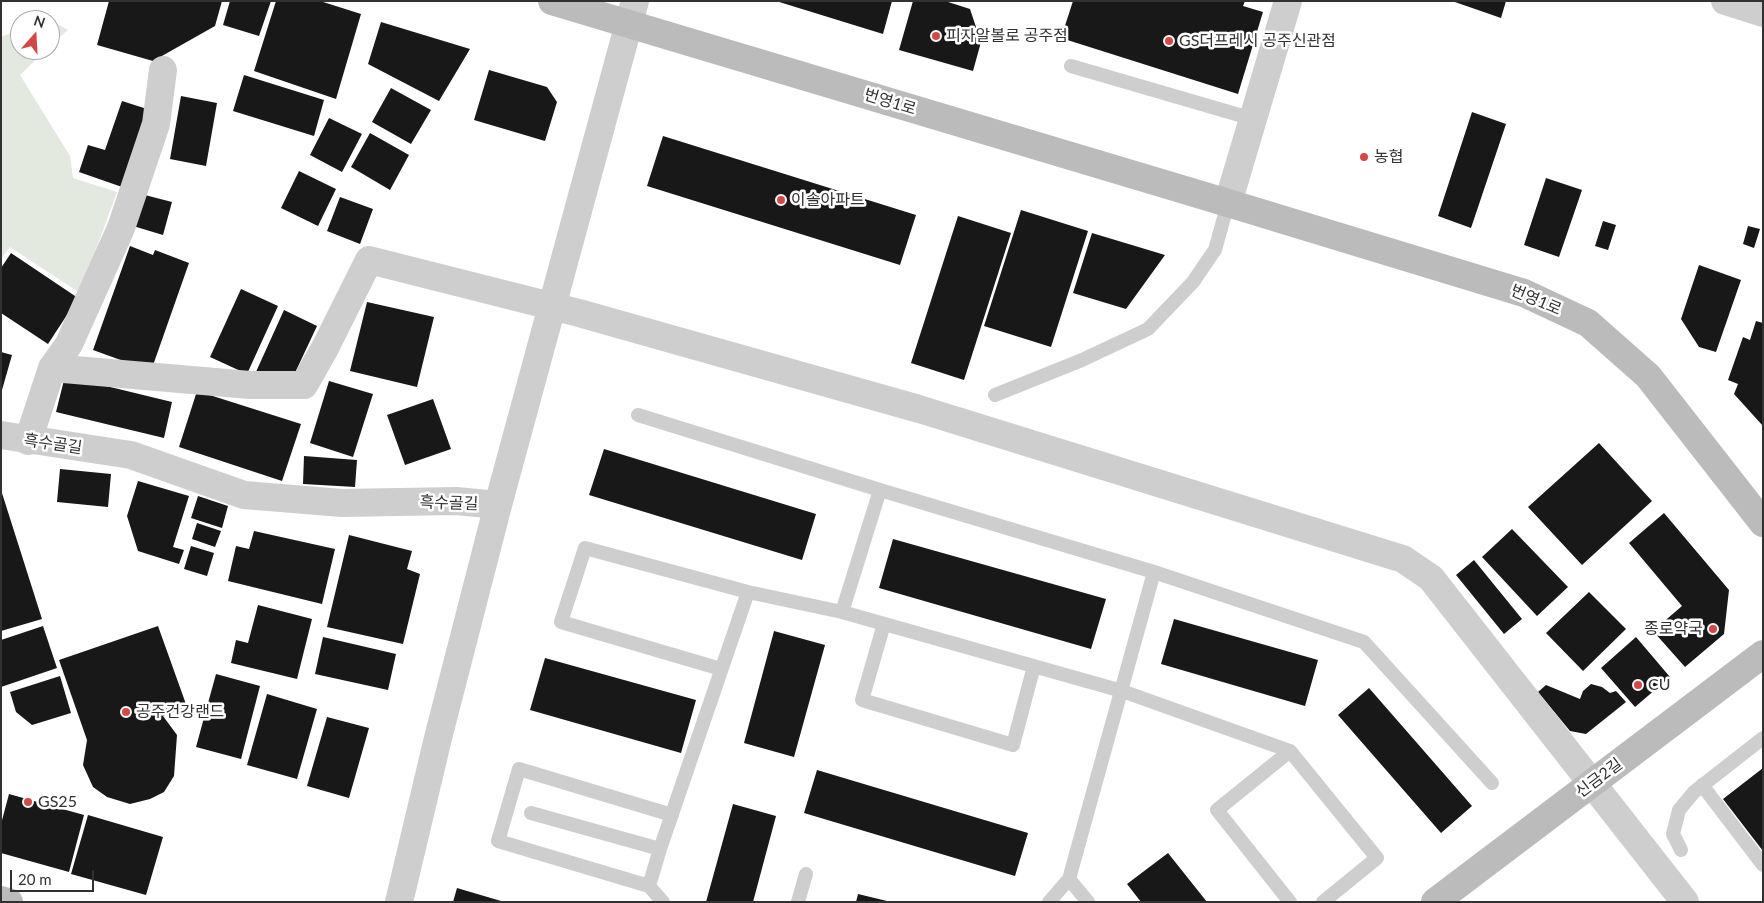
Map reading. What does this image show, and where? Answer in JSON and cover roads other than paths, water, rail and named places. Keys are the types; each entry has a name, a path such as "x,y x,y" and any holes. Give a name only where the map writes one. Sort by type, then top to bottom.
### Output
{"main road":[{"name":"번영1로","path":"552,1 632,12 1228,203 1524,293 1588,323 1648,376 1763,523"},
{"name":"신금2길","path":"1435,902 1763,654"},
{"path":"1,900 10,902"}],"street":[{"path":"1228,203 1288,1"},
{"path":"1724,1 1763,13"},
{"path":"498,505 632,12"},
{"path":"28,441 52,368 69,344 120,228 156,124 163,70"},
{"path":"52,368 250,385 304,385 325,348 369,260 553,306 919,408 1403,560 1431,578 1593,782 1685,902"},
{"name":"흑수골길","path":"1,436 132,455 244,495 342,503 456,501 498,505 438,738 399,902"}],"lane":[{"path":"1071,66 1253,119"},
{"path":"995,395 1082,360 1148,329 1193,282 1212,254 1228,203"},
{"path":"638,415 1154,572 1364,642 1492,783"},
{"path":"842,612 880,490"},
{"path":"722,669 561,622 585,548 748,592 842,612 1122,691 1290,751 1377,858 1322,902"},
{"path":"1049,902 1069,879 1154,572"},
{"path":"649,886 748,592"},
{"path":"884,624 862,700 1013,746 1034,666"},
{"path":"1681,850 1673,834 1679,810 1702,785 1763,738"},
{"path":"1290,751 1217,810 1290,902"},
{"path":"663,902 649,886 498,841 519,769 672,814"},
{"path":"1702,785 1763,865"},
{"path":"531,813 660,849"},
{"path":"798,902 806,874"},
{"path":"1069,879 1088,902"}],"place":[{"name":"피자알볼로 공주점","path":"936,36"},
{"name":"GS더프레시 공주신관점","path":"1169,41"},
{"name":"농협","path":"1364,157"},
{"name":"이솔아파트","path":"781,200"},
{"name":"종로약국","path":"1713,629"},
{"name":"CU","path":"1638,685"},
{"name":"공주건강랜드","path":"126,712"},
{"name":"GS25","path":"28,802"}]}
